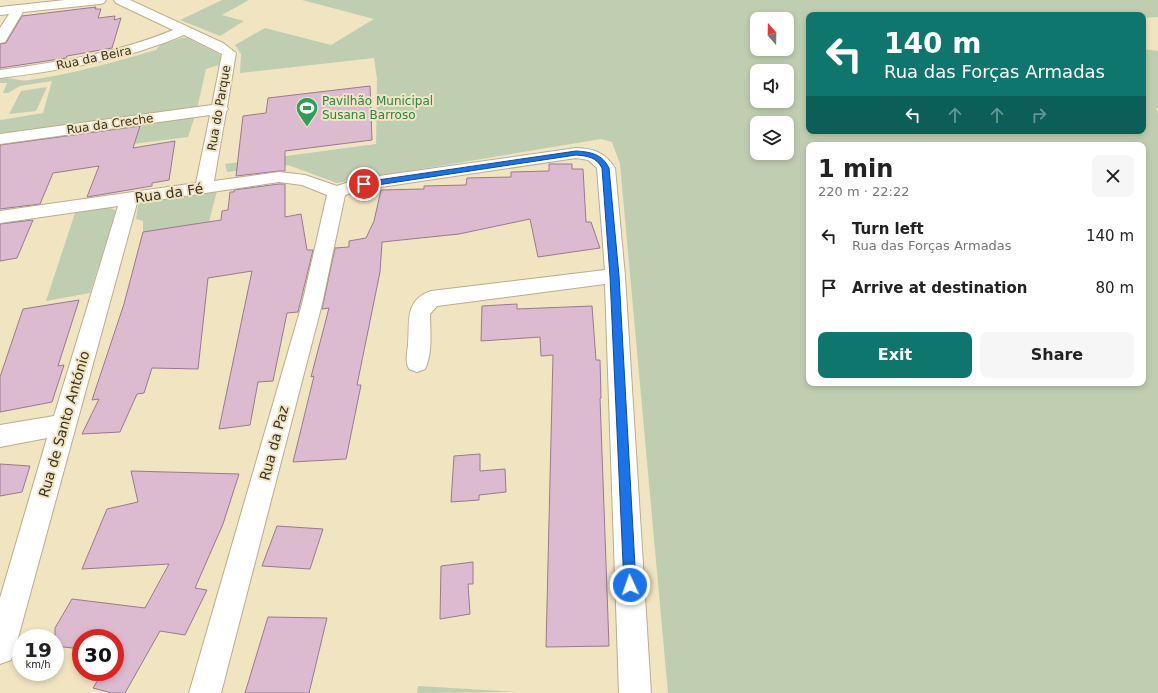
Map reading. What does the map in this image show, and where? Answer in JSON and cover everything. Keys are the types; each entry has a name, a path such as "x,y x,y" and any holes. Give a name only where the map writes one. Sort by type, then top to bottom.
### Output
{"street":[{"path":"0,11 100,0"},
{"name":"Rua do Parque","path":"120,0 218,46 228,53 220,109 204,188"},
{"path":"0,39 19,9"},
{"name":"Rua da Beira","path":"0,74 50,68 106,57 156,43 185,30"},
{"name":"Rua da Creche","path":"0,139 220,109"},
{"path":"337,192 358,185 576,153 596,156 603,162 606,168 615,276 635,693"},
{"name":"Rua da Fé","path":"0,217 279,177 305,180 337,192"},
{"name":"Rua da Paz","path":"205,693 310,312 337,192"},
{"name":"Rua de Santo António","path":"0,649 62,425 128,199"},
{"path":"417,363 419,344 419,313 424,305 431,299 615,276"},
{"path":"0,436 62,425"}],"green space":[{"path":"222,0 249,0 222,15 244,21 220,36 180,20"},
{"path":"302,0 1158,0 1158,17 1146,18 1146,12 806,12 806,134 1146,134 1146,49 1158,51 1158,108 1156,108 1158,113 1158,693 668,693 620,164 612,142 601,139 337,183 288,165 227,172 225,164 376,144 377,79 374,58 240,73 241,54 235,45 265,28 331,45 374,19"},
{"path":"181,38 187,38 219,54 221,57 222,64 206,69 197,109 0,136 0,119 43,113 52,81 20,86 8,93 3,93 7,83 0,83 0,79 9,78 26,80 78,71 156,50 160,45"},
{"path":"47,87 36,111 9,114 21,91"},
{"path":"195,116 188,137 133,144 141,123"},
{"path":"217,191 209,222 143,232 143,221 136,219 138,205 146,201"},
{"path":"109,207 116,211 90,293 46,301 75,213"},
{"path":"418,686 518,692 417,693"}],"building":[{"path":"96,7 95,9 101,9 98,18 115,16 114,20 121,18 112,48 67,56 66,58 0,68 0,44 6,43 22,16"},
{"name":"Pavilhão Municipal Susana Barroso","path":"370,86 372,140 285,151 285,171 236,176 243,116 266,113 268,98"},
{"path":"140,126 133,148 175,141 169,180 152,183 152,186 87,197 99,166 53,173 40,204 0,209 0,145"},
{"path":"549,164 572,164 572,169 583,169 586,222 591,222 600,248 538,257 530,219 459,234 382,242 380,272 357,385 361,385 346,459 293,462 314,376 311,377 329,308 322,309 335,248 349,247 349,241 366,238 374,221 381,190 424,189 424,186 466,185 467,178 511,177 511,172 549,171"},
{"path":"285,184 285,217 301,214 307,250 313,250 298,312 287,313 273,381 258,382 250,425 219,429 252,271 208,278 198,369 152,368 144,393 137,394 120,432 82,434 99,399 92,400 124,304 143,232 221,220 222,211 228,210 230,192 234,192 234,190"},
{"path":"33,220 17,258 0,261 0,224"},
{"path":"79,300 58,366 64,365 52,402 0,412 0,377 23,309"},
{"path":"517,304 517,309 592,306 596,360 600,360 609,646 546,647 553,355 541,356 540,337 481,341 482,306"},
{"path":"480,454 480,471 505,469 506,492 479,495 479,500 451,502 454,456"},
{"path":"0,464 30,466 22,492 0,496"},
{"path":"131,471 239,474 223,524 195,588 207,590 185,635 160,631 125,693 112,693 93,688 97,681 124,681 124,629 72,629 72,648 64,647 64,629 55,628 72,599 145,608 169,564 82,569 107,509 138,502"},
{"path":"277,526 323,529 310,569 262,566"},
{"path":"473,562 473,584 468,584 470,614 440,619 441,566"},
{"path":"268,617 327,618 309,693 245,693"}],"place":[{"name":"Pavilhão Municipal Susana Barroso","path":"307,128"}],"route":[{"path":"364,184 576,153 596,156 603,162 606,168 615,276 630,585"}]}
